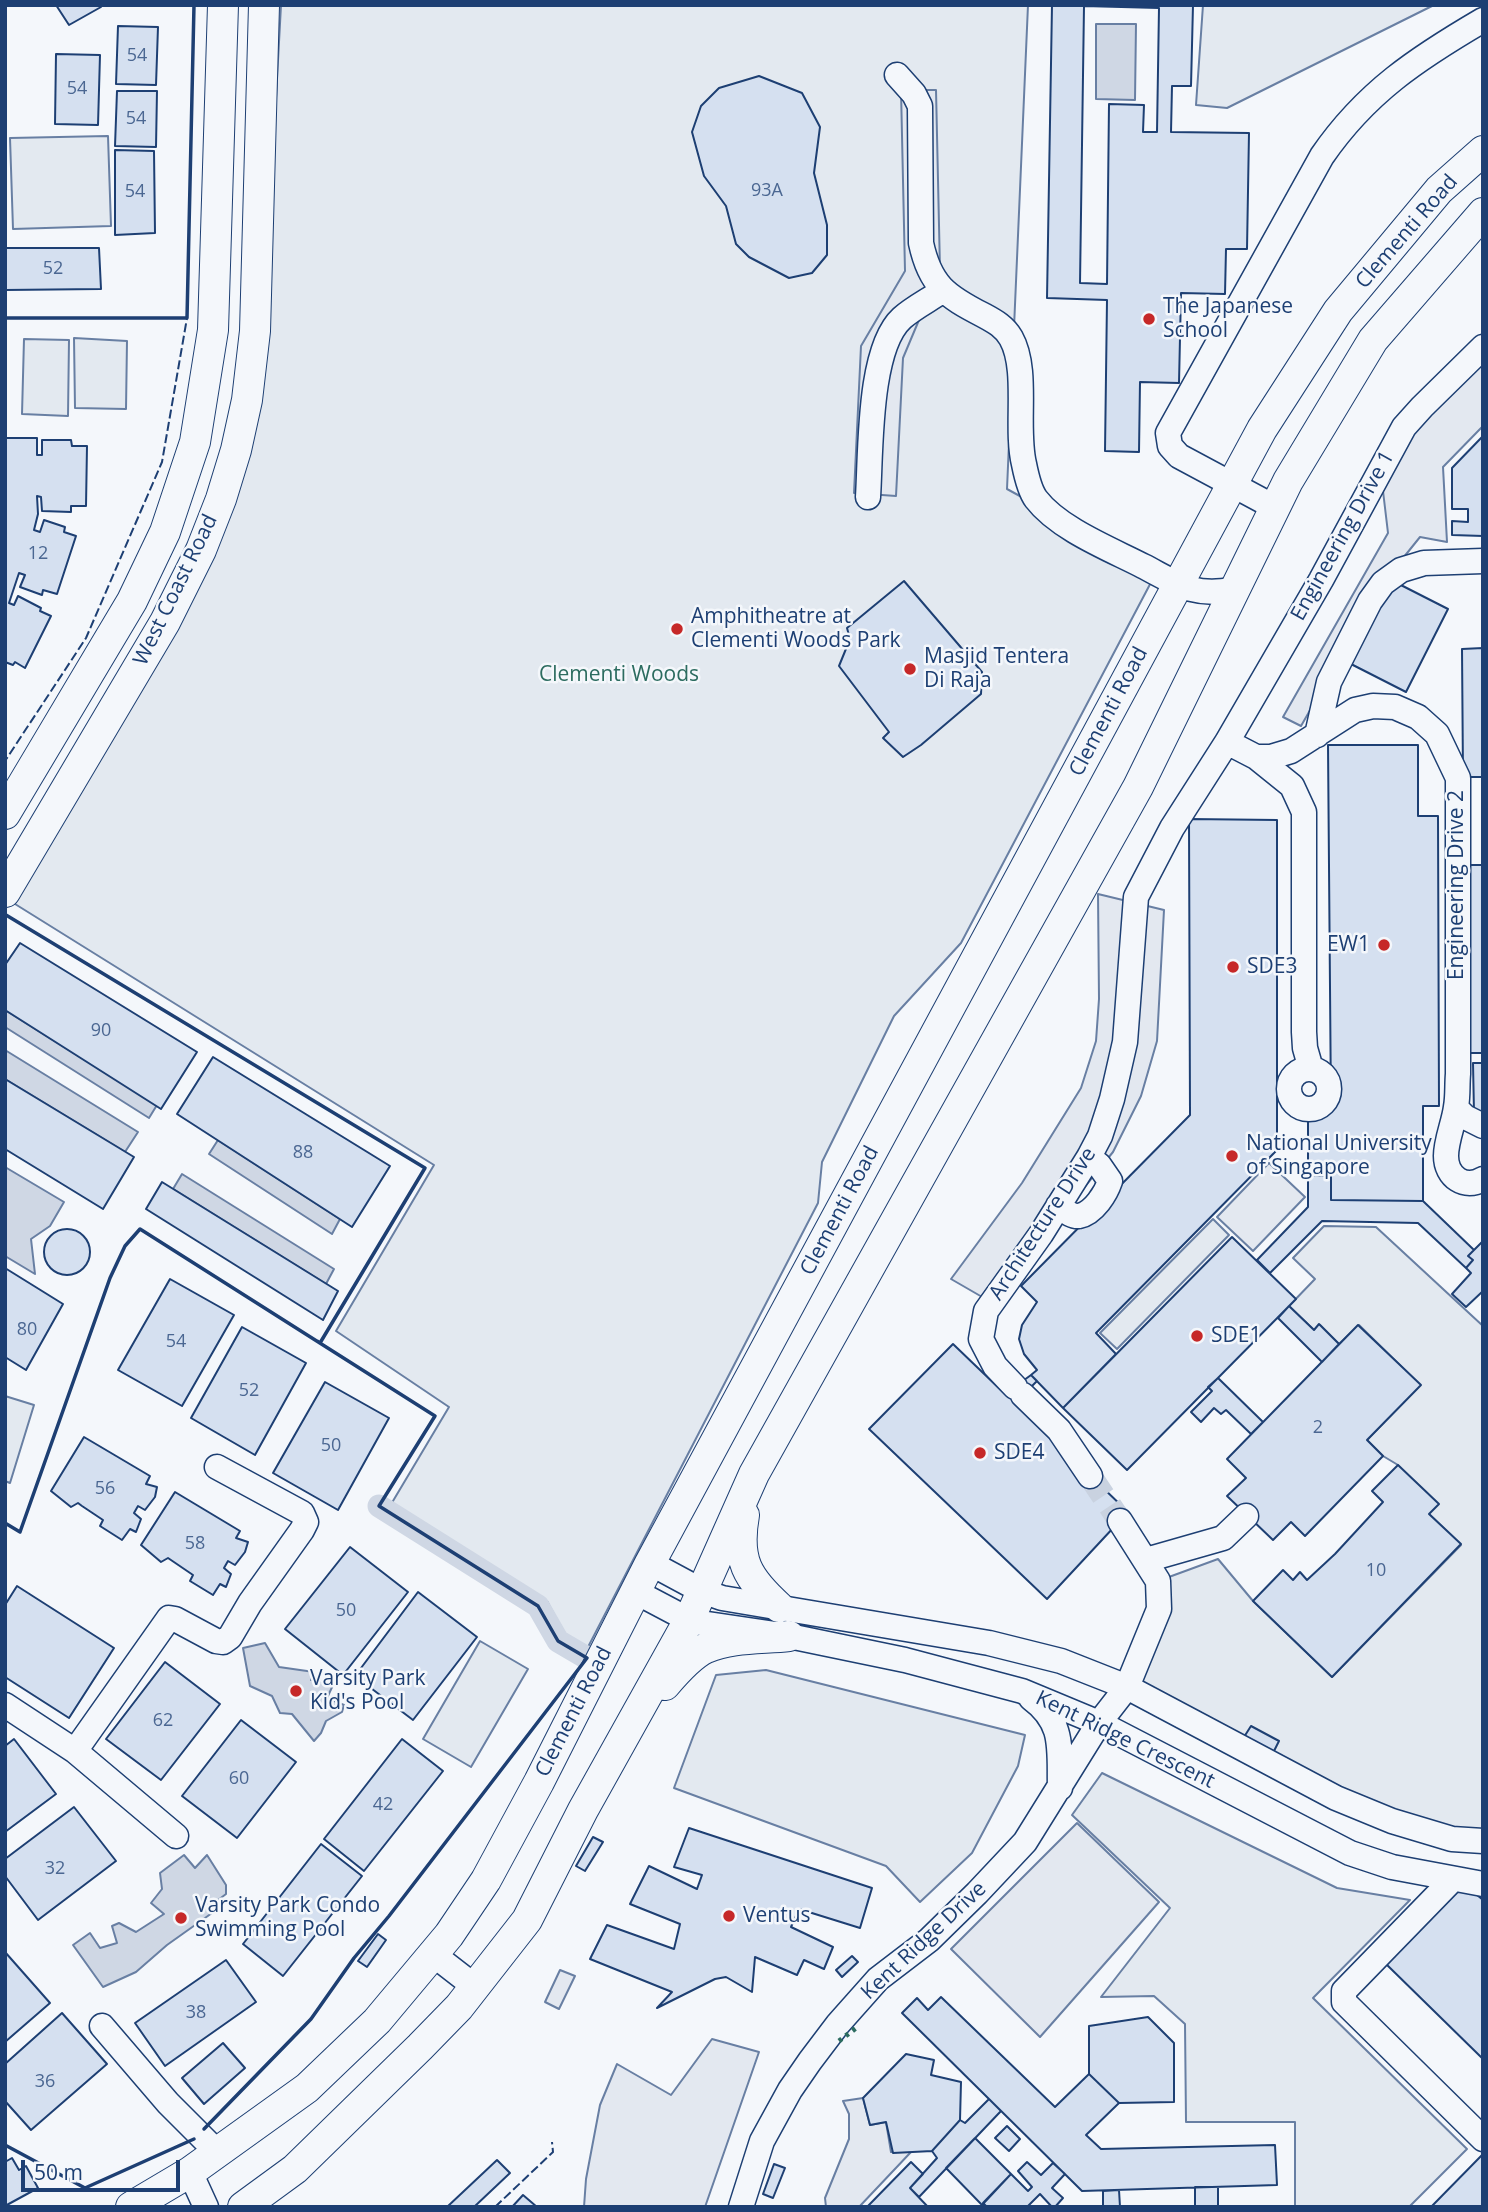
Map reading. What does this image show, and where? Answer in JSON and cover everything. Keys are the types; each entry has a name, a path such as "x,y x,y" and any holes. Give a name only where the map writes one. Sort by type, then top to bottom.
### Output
{"main road":[{"name":"West Coast Road","path":"5,814 132,601 165,532 195,442 213,330 223,5"},
{"name":"West Coast Road","path":"8,882 165,622 201,550 236,450 247,400 255,331 264,5"},
{"name":"Clementi Road","path":"131,2207 190,2172 307,2088 377,2021 434,1955 486,1880 507,1844 650,1563 1262,429 1338,311 1439,190 1483,151"},
{"name":"Clementi Road","path":"243,2207 295,2169 421,2047 459,2007 527,1920 583,1811 689,1619 754,1474 1138,787 1289,481 1373,340 1483,213"},
{"path":"754,1474 746,1504 741,1548 753,1580 779,1608"},
{"path":"638,1713 695,1654 707,1647 789,1636"}],"street":[{"path":"1276,508 1179,456 1170,446 1168,433 1322,156 1342,127 1371,98 1425,54 1483,20"},
{"path":"897,75 914,94 920,106 921,243 925,263 942,291 1002,326 1012,340 1018,356 1024,464 1035,497 1058,519 1093,541 1178,584 1212,593 1233,590"},
{"path":"868,497 876,376 882,353 890,333 901,319 942,291"},
{"name":"Engineering Drive 1","path":"1227,742 1321,580 1404,427 1483,346"},
{"path":"1317,735 1329,682 1370,601 1383,583 1401,570 1424,563 1483,561"},
{"name":"Engineering Drive 2","path":"1256,757 1271,757 1291,751 1354,710 1373,706 1395,707 1419,717 1437,734 1458,778 1458,1074 1456,1108 1446,1157 1450,1172 1462,1183 1474,1184 1483,1179"},
{"path":"1227,742 1256,757 1292,786 1304,812 1304,1031 1311,1069"},
{"name":"Architecture Drive","path":"1090,1476 1059,1430 995,1366 981,1339 986,1311 1041,1234 1100,1136 1125,1042 1136,897 1172,828 1227,742"},
{"path":"1456,1108 1465,1117 1483,1126"},
{"path":"1058,1206 1079,1216 1091,1210 1107,1190 1110,1181 1099,1165 1089,1157"},
{"path":"75,1751 169,1618 223,1642 230,1637 250,1603 302,1530 306,1522 302,1513 217,1467"},
{"path":"1146,1560 1223,1538 1246,1516"},
{"path":"1120,1521 1158,1581 1159,1609 1127,1687"},
{"name":"Kent Ridge Crescent","path":"650,1563 702,1591 722,1598 989,1643 1061,1661 1127,1687 1336,1798 1392,1821 1452,1839 1483,1841"},
{"name":"Kent Ridge Crescent","path":"636,1592 689,1619 789,1636 929,1665 1022,1691 1100,1723 1350,1853 1392,1867 1483,1884"},
{"name":"Kent Ridge Drive","path":"741,2207 762,2141 831,2023 878,1979 929,1940 1025,1842 1100,1723 1127,1687"},
{"path":"1022,1691 1046,1709 1055,1725 1059,1744 1060,1789"},
{"path":"5,1705 75,1751 176,1836"},
{"path":"1453,1879 1344,1991 1344,2002 1483,2139"},
{"path":"434,1955 474,1986"},
{"path":"102,2026 168,2103 218,2153"},
{"path":"190,2172 206,2207"}],"green space":[{"name":"Clementi Woods","path":"281,5 1028,5 1007,489 1157,571 961,943 894,1016 822,1162 818,1203 587,1649 564,1634 547,1601 390,1506 449,1407 336,1331 434,1165 7,899 206,554 266,283"},
{"path":"1203,5 1434,5 1227,108 1196,105"},
{"path":"108,136 111,226 13,229 10,138"},
{"path":"74,338 127,341 126,409 75,408"},
{"path":"24,339 69,340 68,416 22,414"},
{"path":"1213,1219 1229,1235 1117,1349 1100,1333"},
{"path":"1324,1226 1376,1227 1483,1326 1483,1841 1452,1839 1127,1687 1158,1581 1218,1559 1253,1601 1332,1677 1461,1545 1429,1514 1398,1465 1383,1456 1367,1440 1420,1385 1359,1325 1339,1344 1320,1325 1314,1330 1289,1306 1315,1279 1293,1258"},
{"path":"5,1396 34,1405 10,1483 5,1481"},
{"path":"480,1641 528,1669 471,1767 423,1739"},
{"path":"766,1670 1025,1735 1018,1766 972,1853 920,1902 886,1866 674,1788 716,1675"},
{"path":"1102,1773 1337,1888 1410,1900 1313,1998 1467,2149 1409,2207 1295,2207 1295,2122 1186,2122 1185,2024 1154,1996 1101,1997 1170,1908 1072,1815"}],"shaded area":[{"path":"1096,24 1136,24 1135,100 1096,99"},
{"path":"901,90 936,90 940,270 903,358 896,496 854,493 861,346 905,271"},
{"path":"1483,337 1483,426 1443,467 1447,542 1420,537 1383,583 1301,726 1283,717 1388,533 1378,449"},
{"path":"1098,894 1164,910 1157,1041 1141,1096 1113,1152 1048,1232 996,1305 951,1279 1022,1183 1081,1088 1096,1041 1099,999"},
{"path":"5,1010 157,1105 149,1118 5,1027"},
{"path":"5,1050 138,1132 125,1152 5,1079"},
{"path":"218,1140 340,1219 332,1234 209,1154"},
{"path":"1269,1163 1305,1197 1253,1251 1217,1217"},
{"path":"5,1167 64,1202 50,1226 31,1239 35,1274 5,1256"},
{"path":"182,1174 334,1269 326,1284 173,1189"},
{"name":"Varsity Park Kid's Pool","path":"265,1643 279,1667 314,1672 311,1680 334,1683 327,1698 344,1705 342,1712 326,1721 314,1741 292,1714 280,1713 272,1696 250,1686 243,1648"},
{"path":"1077,1823 1159,1902 1040,2037 951,1949"},
{"name":"Varsity Park Condo Swimming Pool","path":"184,1855 195,1868 207,1855 226,1885 226,1894 213,1904 212,1913 167,1945 136,1972 103,1987 73,1945 90,1933 100,1948 117,1943 112,1926 119,1923 136,1932 164,1914 151,1903 162,1889 160,1873"},
{"path":"560,1970 575,1976 559,2009 545,2002"},
{"path":"712,2039 759,2052 705,2207 584,2207 586,2179 600,2105 617,2064 671,2095"},
{"path":"863,2098 870,2125 886,2122 891,2152 911,2152 859,2207 826,2207 825,2198 849,2139 849,2114 843,2101"}],"building":[{"path":"56,5 100,5 101,7 69,25"},
{"path":"1052,5 1193,5 1191,86 1172,86 1171,132 1249,133 1247,249 1226,249 1225,294 1181,293 1179,383 1140,382 1139,452 1105,451 1107,300 1047,298","holes":["1084,6 1159,8 1157,132 1143,132 1144,105 1109,104 1107,284 1080,283"]},
{"path":"118,26 158,27 156,85 116,84"},
{"path":"56,54 100,55 98,125 55,124"},
{"path":"759,76 802,93 820,127 814,173 827,225 827,255 812,273 789,278 749,257 736,244 726,206 704,176 692,132 701,106 719,88"},
{"path":"117,91 157,91 156,147 115,146"},
{"path":"115,150 154,151 155,233 115,235"},
{"path":"5,248 99,248 101,289 5,290"},
{"path":"1483,436 1483,536 1452,535 1452,521 1468,522 1468,509 1452,509 1452,468"},
{"path":"5,438 37,438 37,455 42,455 42,440 71,440 72,446 87,446 86,506 71,506 71,512 42,511 41,497 37,496 38,514 34,530 40,532 44,520 65,527 64,532 76,536 57,594 43,590 42,595 20,587 25,575 19,573 9,603 14,605 18,596 51,616 25,668 15,662 13,665 5,662"},
{"path":"1391,580 1448,609 1406,692 1349,663"},
{"name":"Masjid Tentera Di Raja","path":"904,581 982,672 981,694 903,757 883,738 889,732 839,666 850,639 847,628"},
{"path":"1483,648 1483,777 1463,777 1462,649"},
{"name":"EW1","path":"1328,745 1418,745 1418,816 1438,816 1439,1106 1423,1106 1423,1201 1331,1200 1331,1176 1308,1175 1308,1110 1331,1109"},
{"name":"SDE3","path":"1189,819 1277,820 1277,1150 1096,1333 1116,1354 1063,1408 1031,1375 1037,1370 1024,1354 1019,1339 1022,1325 1037,1302 1021,1286 1190,1115"},
{"path":"1461,865 1483,865 1483,1053 1463,1053"},
{"path":"20,943 197,1052 161,1109 5,1010 5,965"},
{"path":"213,1057 390,1166 352,1227 177,1114"},
{"path":"1473,1063 1483,1063 1483,1113 1474,1113"},
{"path":"5,1079 134,1157 103,1209 5,1149"},
{"path":"1308,1175 1331,1176 1331,1200 1423,1201 1474,1250 1468,1256 1473,1260 1466,1268 1418,1223 1322,1221 1270,1273 1257,1260 1308,1207"},
{"path":"162,1182 338,1291 323,1320 146,1209"},
{"path":"67,1229 83,1236 90,1252 83,1268 67,1275 51,1268 44,1252 51,1236"},
{"name":"SDE1","path":"1232,1237 1296,1299 1127,1470 1063,1408"},
{"path":"1483,1241 1483,1291 1466,1307 1452,1294 1471,1273 1466,1268 1473,1260 1468,1256"},
{"path":"5,1268 63,1304 26,1370 5,1357"},
{"path":"170,1279 234,1315 182,1406 118,1370"},
{"path":"1289,1306 1314,1330 1319,1324 1339,1344 1322,1362 1278,1318"},
{"path":"1358,1325 1421,1385 1367,1440 1383,1456 1305,1536 1291,1522 1273,1540 1227,1496 1246,1478 1227,1459"},
{"path":"242,1327 306,1363 255,1455 191,1418"},
{"name":"SDE4","path":"953,1344 1005,1394 1031,1375 1037,1381 1015,1403 1128,1512 1047,1599 869,1429"},
{"path":"1218,1378 1263,1422 1251,1434 1226,1410 1221,1414 1214,1408 1201,1422 1191,1412 1212,1391 1208,1387"},
{"path":"325,1382 389,1418 338,1510 273,1473"},
{"path":"84,1437 150,1476 146,1484 157,1487 155,1497 145,1510 138,1506 134,1513 141,1519 136,1532 130,1529 122,1540 100,1526 103,1520 78,1503 71,1507 51,1491"},
{"path":"1398,1465 1439,1504 1429,1514 1461,1544 1332,1677 1253,1601 1283,1570 1293,1580 1300,1572 1307,1580 1335,1554 1383,1502 1372,1491"},
{"path":"175,1492 240,1531 236,1538 248,1542 245,1552 235,1565 228,1561 224,1568 231,1574 226,1587 220,1584 213,1595 190,1581 193,1575 168,1558 161,1562 141,1545"},
{"path":"350,1547 408,1592 343,1675 285,1629"},
{"path":"17,1586 114,1648 69,1718 5,1677 5,1605"},
{"path":"418,1592 477,1637 413,1720 355,1676"},
{"path":"165,1662 220,1704 161,1780 106,1739"},
{"path":"241,1720 296,1762 237,1838 182,1796"},
{"path":"1251,1726 1279,1741 1273,1753 1244,1737"},
{"path":"14,1739 56,1794 5,1832 5,1746"},
{"path":"402,1739 443,1771 364,1871 324,1839"},
{"path":"74,1807 116,1861 38,1920 5,1876 5,1859"},
{"name":"Ventus","path":"689,1828 872,1888 860,1928 799,1909 791,1927 833,1947 824,1969 804,1960 797,1975 755,1957 752,1992 726,1977 715,1979 657,2008 672,1992 590,1959 607,1925 674,1949 680,1924 630,1904 649,1866 697,1889 702,1875 674,1867"},
{"path":"593,1837 603,1842 585,1871 576,1866"},
{"path":"321,1844 362,1876 283,1976 243,1944"},
{"path":"1464,1884 1483,1900 1483,2059 1385,1963"},
{"path":"378,1934 386,1940 367,1967 358,1961"},
{"path":"5,1952 50,2003 5,2042"},
{"path":"852,1956 858,1962 842,1977 836,1970"},
{"path":"226,1960 256,2002 165,2066 135,2023"},
{"path":"941,1997 1055,2107 1089,2074 1119,2103 1086,2135 1101,2149 1275,2145 1277,2185 1082,2191 902,2013 917,1998 928,2010"},
{"path":"62,2013 107,2064 31,2130 5,2101 5,2064"},
{"path":"1148,2017 1174,2043 1174,2102 1119,2103 1089,2074 1089,2026"},
{"path":"223,2043 245,2068 204,2104 182,2078"},
{"path":"906,2054 934,2060 931,2075 961,2082 960,2120 932,2151 893,2153 886,2122 870,2125 863,2098"},
{"path":"989,2099 1001,2111 919,2197 910,2188 937,2158 932,2151 960,2120 965,2123"},
{"path":"1007,2126 1020,2139 1009,2151 995,2138"},
{"path":"975,2138 1011,2174 982,2205 946,2168"},
{"path":"1483,2154 1483,2207 1431,2207"},
{"path":"12,2158 19,2170 26,2166 38,2188 5,2206 5,2162"},
{"path":"497,2160 510,2173 474,2207 447,2207"},
{"path":"911,2162 923,2174 910,2188 928,2207 867,2207"},
{"path":"1027,2162 1041,2175 1053,2163 1065,2174 1052,2188 1063,2198 1055,2207 1040,2194 1027,2207 987,2207 983,2203 1011,2174 1028,2191 1032,2187 1018,2171"},
{"path":"774,2164 785,2168 773,2198 763,2194"},
{"path":"1195,2187 1218,2187 1218,2207 1195,2207"},
{"path":"1119,2190 1120,2207 1103,2207 1103,2191"},
{"path":"523,2195 537,2207 512,2207"}],"waterway":[{"path":"379,1506 538,1606 558,1641 587,1658"}],"tunnel":[{"path":"1090,1476 1120,1521"}],"hedge":[{"path":"839,2041 856,2028"}],"fence":[{"path":"5,318 187,318 162,462 86,638 5,761"},
{"path":"495,2207 553,2152 552,2142"}],"wall":[{"path":"5,318 187,318 194,5"},
{"path":"5,917 6,915 425,1168 320,1343 317,1341"},
{"path":"5,1523 20,1532 110,1278 125,1246 140,1229 435,1416 379,1506 538,1606 558,1641 587,1658 354,1958 311,2019 204,2129"},
{"path":"5,2145 85,2188 194,2139"}],"place":[{"name":"The Japanese School","path":"1149,319"},
{"name":"Amphitheatre at Clementi Woods Park","path":"677,629"},
{"name":"Masjid Tentera Di Raja","path":"910,669"},
{"name":"EW1","path":"1384,945"},
{"name":"SDE3","path":"1233,967"},
{"name":"National University of Singapore","path":"1232,1156"},
{"name":"SDE1","path":"1197,1336"},
{"name":"SDE4","path":"980,1453"},
{"name":"Varsity Park Kid's Pool","path":"296,1691"},
{"name":"Ventus","path":"729,1916"},
{"name":"Varsity Park Condo Swimming Pool","path":"181,1918"}]}
